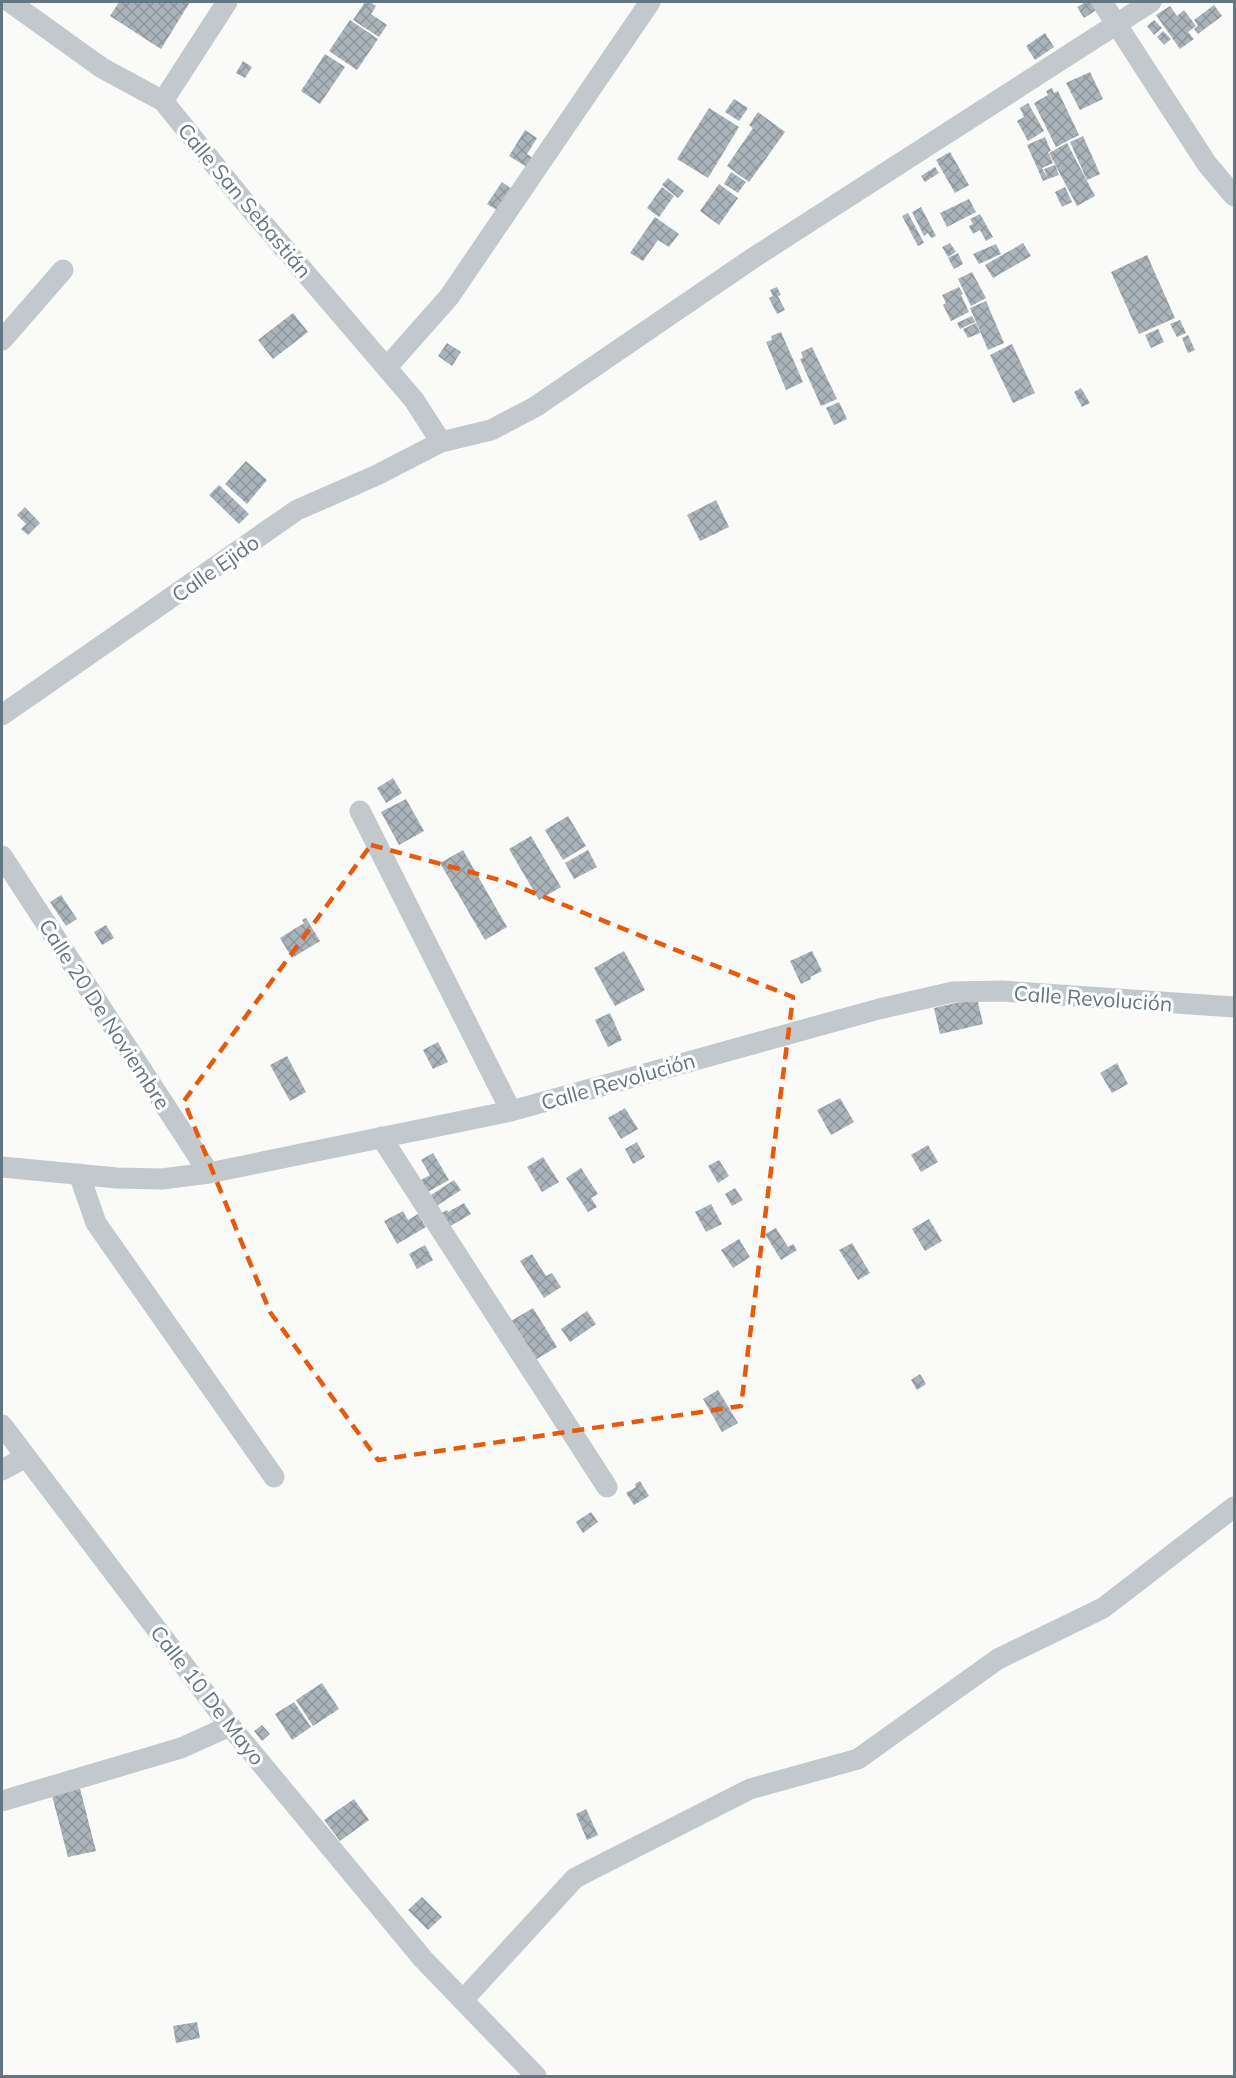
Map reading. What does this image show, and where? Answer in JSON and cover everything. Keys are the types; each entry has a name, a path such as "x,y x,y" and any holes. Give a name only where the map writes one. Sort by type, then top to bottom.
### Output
{"street":[{"name":"Calle San Sebastián","path":"10,2 102,69 163,101 243,200 414,400 441,442"},
{"path":"163,101 227,2"},
{"path":"387,367 449,297 650,2"},
{"path":"1102,2 1207,164 1234,196"},
{"name":"Calle Ejido","path":"2,715 297,510 377,475 441,442 491,430 535,407 753,258 1151,2"},
{"path":"2,340 63,270"},
{"path":"360,811 511,1111"},
{"name":"Calle 20 De Noviembre","path":"3,863 209,1173"},
{"name":"Calle Revolución","path":"2,1167 117,1178 162,1179 209,1173 511,1111 879,1009 953,992 1002,991 1234,1007"},
{"path":"381,1137 607,1487"},
{"path":"79,1174 96,1223 274,1477"},
{"name":"Calle 10 De Mayo","path":"2,1425 230,1726 423,1959 536,2076"},
{"path":"2,1470 26,1457"},
{"path":"463,2000 575,1878 750,1789 858,1759 998,1659 1103,1608 1234,1507"},
{"path":"2,1801 182,1748 230,1726"}],"highlighted area":[{"path":"371,845 507,882 793,997 741,1406 378,1460 270,1312 184,1101"}],"building":[{"path":"119,2 190,2 161,49 110,16"},
{"path":"365,2 376,6 371,14 387,25 379,37 353,20"},
{"path":"1086,2 1093,2 1098,9 1084,18 1077,7"},
{"path":"1214,5 1222,16 1198,34 1194,29 1198,26 1194,20"},
{"path":"1170,6 1177,16 1184,10 1196,26 1188,32 1194,39 1180,49 1156,15"},
{"path":"350,20 378,39 357,70 329,51"},
{"path":"1154,20 1162,28 1154,35 1147,26"},
{"path":"1163,31 1171,39 1164,45 1157,37"},
{"path":"1045,33 1054,47 1035,60 1026,46"},
{"path":"325,54 345,67 320,104 301,91"},
{"path":"243,61 252,67 245,78 236,73"},
{"path":"1090,72 1103,99 1080,110 1066,83"},
{"path":"1052,88 1054,93 1058,91 1079,135 1056,147 1034,103 1048,95 1046,91"},
{"path":"734,99 748,108 739,121 725,112"},
{"path":"1028,103 1044,131 1028,141 1017,121 1024,117 1020,108"},
{"path":"709,108 739,127 708,178 677,159"},
{"path":"758,112 785,132 749,182 727,166 753,128 749,125"},
{"path":"525,130 537,138 527,154 533,158 527,167 509,156"},
{"path":"1083,136 1100,174 1087,180 1070,142"},
{"path":"1045,137 1053,163 1042,168 1048,179 1043,181 1027,145"},
{"path":"1067,143 1095,196 1077,206 1049,153"},
{"path":"950,152 969,185 955,193 936,160"},
{"path":"1055,165 1059,175 1048,179 1044,169"},
{"path":"935,167 939,173 925,182 921,176"},
{"path":"731,172 746,182 738,193 724,184"},
{"path":"668,178 684,191 678,198 662,185"},
{"path":"502,182 512,189 497,210 487,204"},
{"path":"719,184 738,198 719,225 700,211"},
{"path":"662,187 674,196 659,217 647,208"},
{"path":"1065,187 1072,202 1062,207 1055,192"},
{"path":"969,199 976,212 947,227 940,213"},
{"path":"921,207 936,236 931,238 928,233 924,236 912,212"},
{"path":"908,213 924,243 918,246 902,216"},
{"path":"980,214 993,237 986,241 980,230 973,234 969,226 973,224 970,219"},
{"path":"655,217 679,234 669,247 658,240 643,261 630,253"},
{"path":"950,243 956,252 948,257 942,247"},
{"path":"1023,243 1031,256 993,278 985,265"},
{"path":"996,244 1001,254 979,264 973,254"},
{"path":"958,253 963,264 954,269 948,258"},
{"path":"1147,255 1175,318 1139,334 1111,272"},
{"path":"972,272 986,298 971,306 958,279"},
{"path":"777,287 781,295 778,296 785,310 777,314 769,298 773,296 770,290"},
{"path":"959,287 969,312 951,321 943,305 946,303 942,295"},
{"path":"986,301 1004,343 988,350 970,308"},
{"path":"293,313 308,332 273,359 258,340"},
{"path":"972,316 975,322 960,329 957,323"},
{"path":"1180,320 1186,333 1177,337 1170,324"},
{"path":"976,323 980,333 968,338 963,329"},
{"path":"1158,329 1164,342 1151,348 1145,335"},
{"path":"781,332 803,382 786,390 766,342 772,340 771,336"},
{"path":"1188,335 1195,350 1188,353 1182,338"},
{"path":"447,343 461,352 452,366 438,356"},
{"path":"1012,344 1035,393 1013,403 990,355"},
{"path":"812,347 837,399 821,406 800,359 803,358 801,352"},
{"path":"1081,388 1090,403 1082,407 1074,392"},
{"path":"839,402 847,419 834,425 826,408"},
{"path":"246,461 267,480 247,504 225,484"},
{"path":"219,485 249,514 239,524 209,495"},
{"path":"716,500 729,527 700,541 687,515"},
{"path":"25,507 40,523 28,535 21,529 26,524 17,515"},
{"path":"393,778 402,793 386,803 377,788"},
{"path":"406,799 424,831 399,845 381,812"},
{"path":"568,816 586,846 563,860 545,830"},
{"path":"531,836 561,887 539,900 509,849"},
{"path":"463,850 507,927 485,940 440,863"},
{"path":"588,850 597,867 574,879 565,863"},
{"path":"61,895 77,919 66,926 50,902"},
{"path":"306,918 320,941 292,958 280,938 304,923 302,920"},
{"path":"106,925 114,938 102,945 94,932"},
{"path":"624,951 645,990 615,1006 594,968"},
{"path":"812,951 822,971 801,984 790,961"},
{"path":"977,998 983,1024 940,1034 934,1008"},
{"path":"610,1013 622,1040 608,1047 595,1020"},
{"path":"438,1042 448,1062 433,1069 423,1050"},
{"path":"287,1056 306,1092 290,1101 270,1065"},
{"path":"1117,1063 1128,1084 1112,1093 1100,1073"},
{"path":"840,1098 854,1122 831,1135 817,1110"},
{"path":"625,1108 638,1129 621,1139 608,1118"},
{"path":"637,1142 645,1157 633,1164 625,1149"},
{"path":"928,1145 938,1162 921,1172 911,1155"},
{"path":"433,1153 449,1180 424,1194 417,1182 430,1175 421,1160"},
{"path":"543,1157 559,1182 542,1192 527,1167"},
{"path":"719,1160 729,1176 718,1183 708,1166"},
{"path":"581,1168 598,1194 591,1198 597,1207 588,1212 566,1178"},
{"path":"454,1180 461,1190 435,1207 428,1197"},
{"path":"735,1188 743,1200 732,1206 725,1194"},
{"path":"464,1203 471,1214 447,1228 438,1215"},
{"path":"711,1204 722,1224 706,1232 695,1212"},
{"path":"403,1211 408,1220 418,1214 426,1227 397,1244 384,1221"},
{"path":"929,1219 942,1241 925,1251 912,1229"},
{"path":"776,1228 788,1247 793,1244 797,1250 781,1260 765,1234"},
{"path":"739,1239 750,1257 733,1268 721,1250"},
{"path":"852,1243 870,1273 858,1280 839,1250"},
{"path":"425,1245 433,1260 417,1269 409,1254"},
{"path":"532,1254 546,1276 552,1273 561,1287 544,1298 520,1261"},
{"path":"533,1308 557,1347 530,1363 506,1324"},
{"path":"587,1311 596,1324 570,1342 561,1329"},
{"path":"920,1374 926,1384 917,1390 911,1380"},
{"path":"718,1390 738,1423 722,1432 703,1399"},
{"path":"640,1481 649,1496 634,1505 626,1493 636,1487 635,1484"},
{"path":"591,1512 598,1522 583,1533 576,1522"},
{"path":"322,1683 339,1709 313,1726 296,1700"},
{"path":"294,1702 311,1727 292,1740 275,1714"},
{"path":"262,1725 270,1734 262,1741 254,1731"},
{"path":"79,1785 96,1851 68,1857 51,1792"},
{"path":"354,1799 369,1820 340,1841 324,1820"},
{"path":"586,1809 598,1835 587,1840 576,1814"},
{"path":"422,1897 442,1917 428,1930 408,1910"},
{"path":"197,2022 200,2038 176,2043 173,2026"}]}
